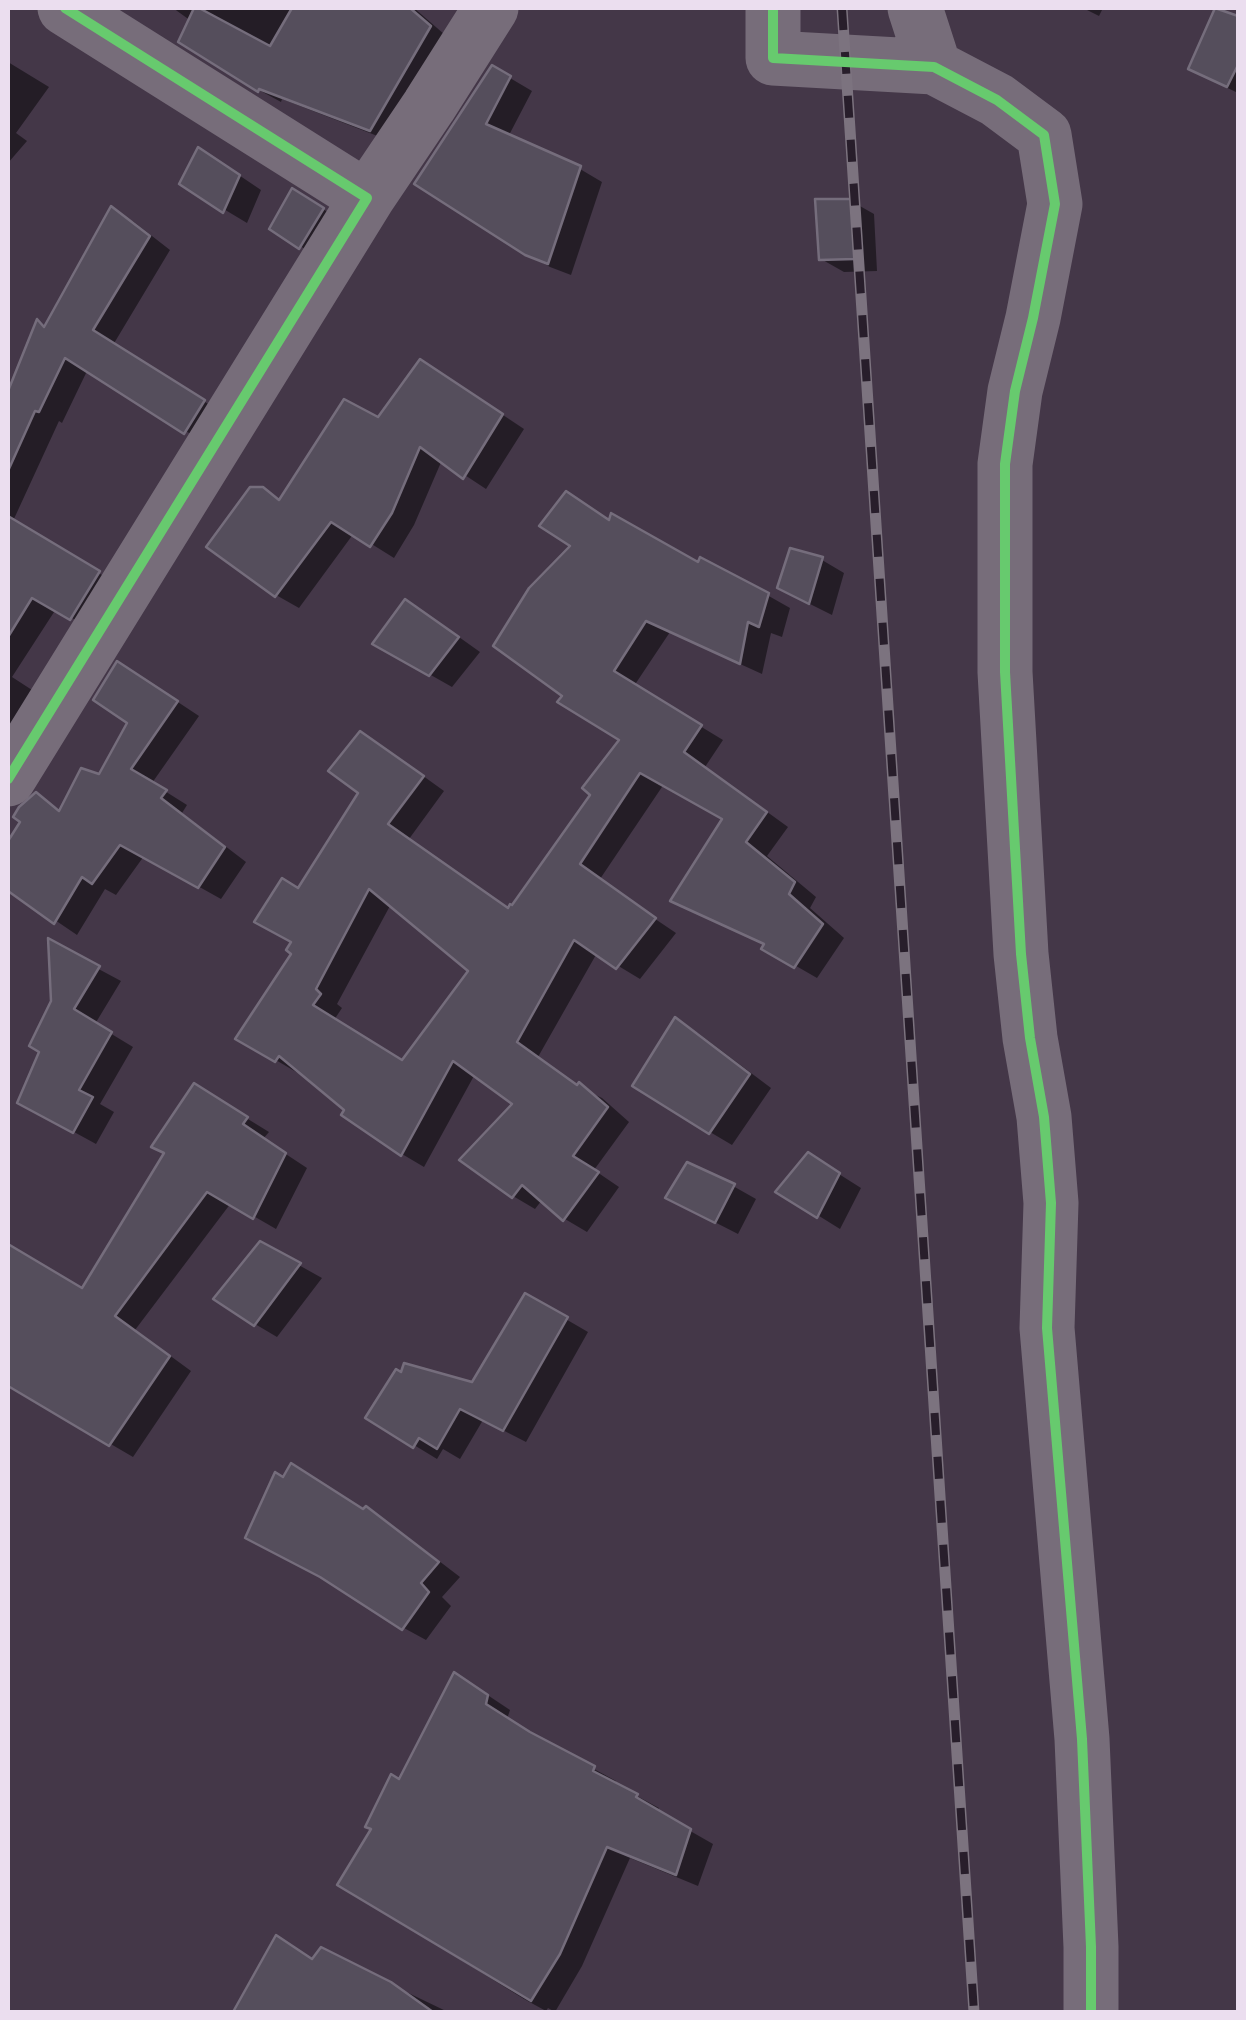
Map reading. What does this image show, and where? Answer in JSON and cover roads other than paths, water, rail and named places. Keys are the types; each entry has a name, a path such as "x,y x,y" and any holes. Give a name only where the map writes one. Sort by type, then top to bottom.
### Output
{"street":[{"path":"65,8 367,198"},
{"path":"8,780 367,198 491,8"},
{"path":"773,8 773,58 934,66 998,100 1044,135 1055,204 1015,391 1006,464 1005,672 1021,954 1044,1117 1051,1203 1047,1328 1082,1739 1091,2012"},
{"path":"915,8 934,66"}],"railway":[{"path":"842,8 974,2012"}]}
